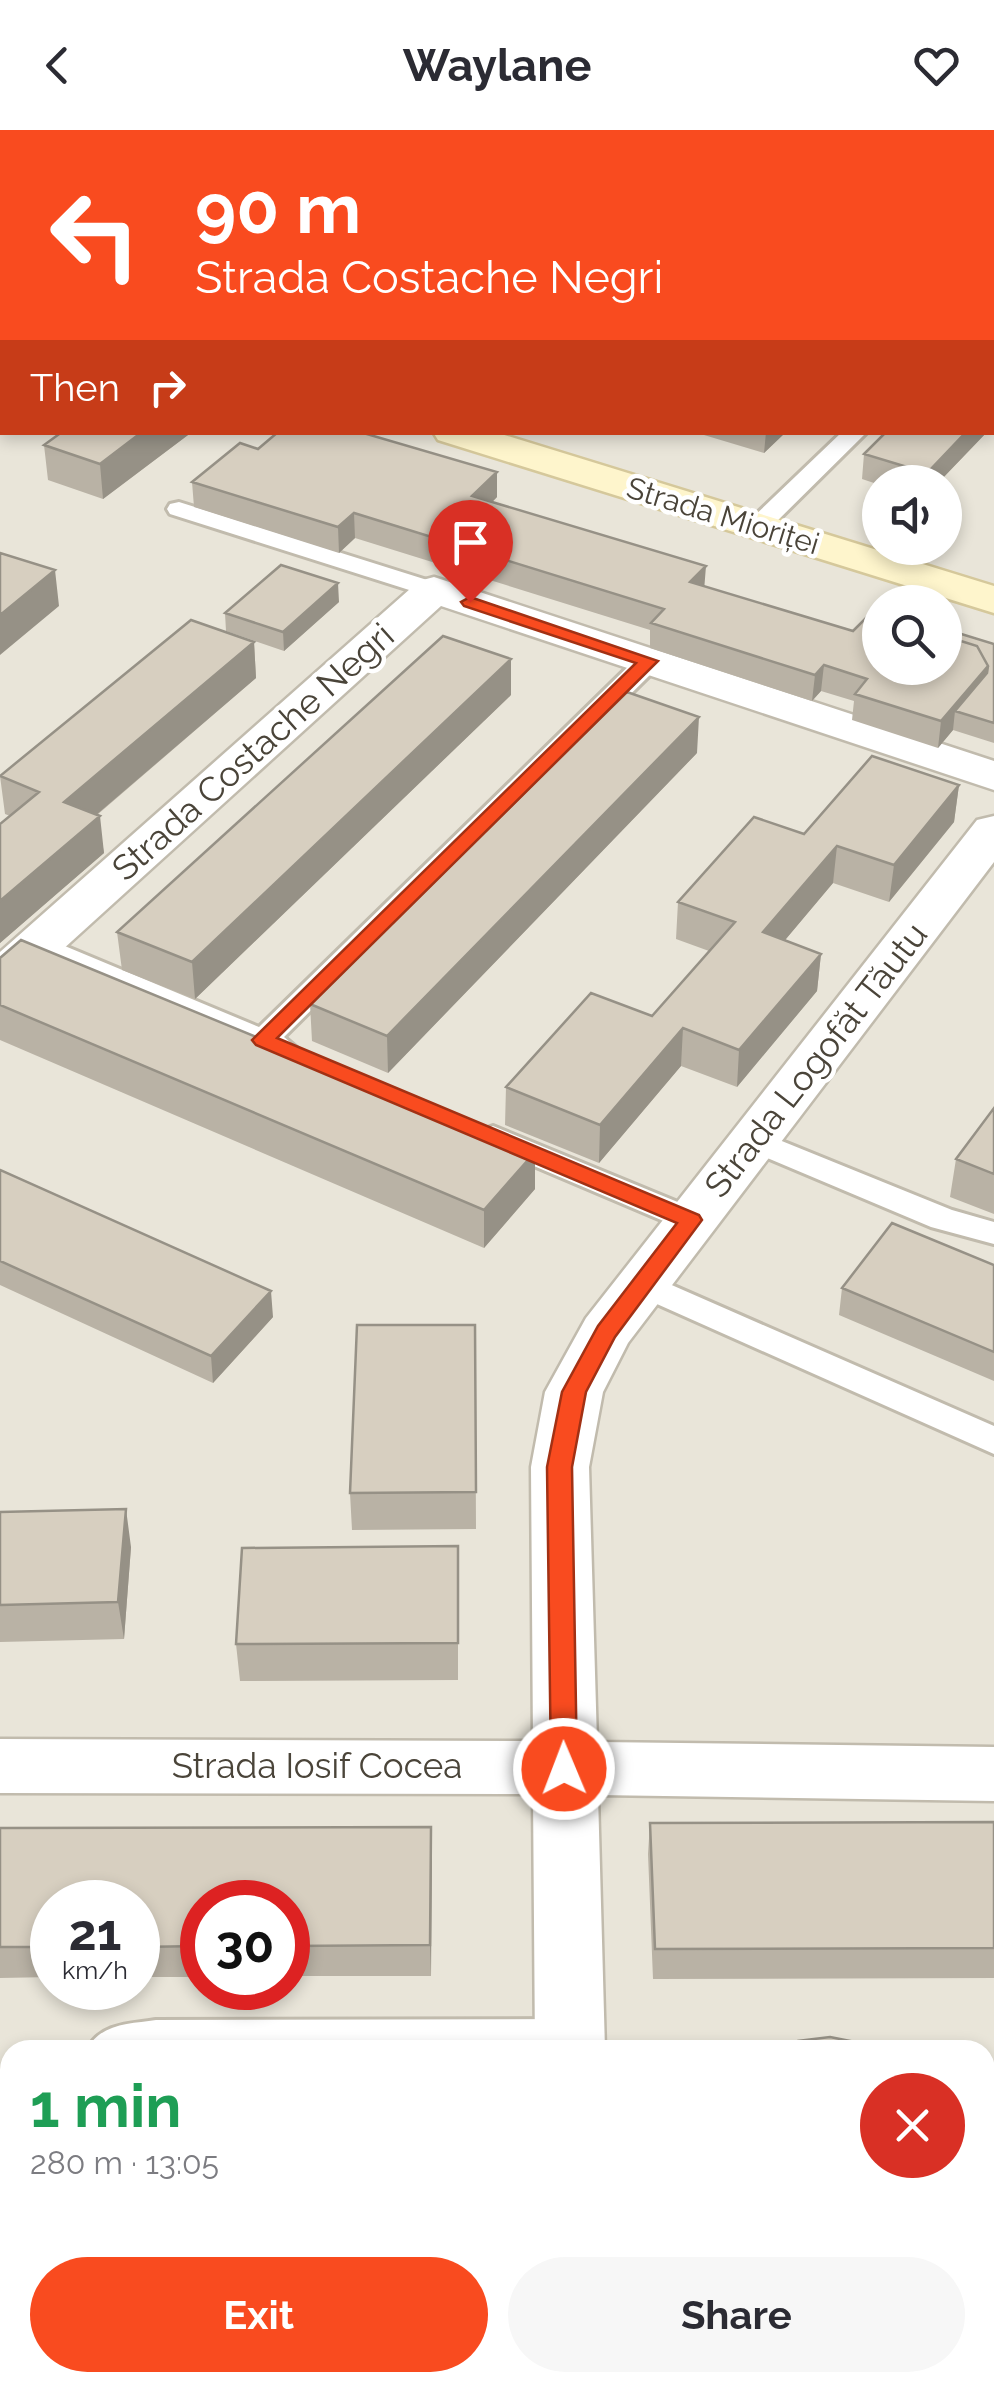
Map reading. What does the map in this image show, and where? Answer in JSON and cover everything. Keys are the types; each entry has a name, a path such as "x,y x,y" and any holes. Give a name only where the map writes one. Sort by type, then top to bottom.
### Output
{"main road":[{"name":"Strada Mioriței","path":"462,435 994,600"}],"street":[{"path":"434,590 994,776"},
{"name":"Strada Costache Negri","path":"0,979 434,590"},
{"name":"Strada Logofăt Tăutu","path":"570,2040 560,1467 574,1392 606,1332 994,830"},
{"name":"Strada Iosif Cocea","path":"0,1766 378,1765 994,1774"}],"lane":[{"path":"757,527 853,435"},
{"path":"180,509 434,590"},
{"path":"263,1040 649,661"},
{"path":"38,944 314,1061"},
{"path":"468,1126 691,1220"},
{"path":"752,1140 942,1219 994,1233"},
{"path":"642,1284 994,1441"},
{"path":"143,2040 294,2040"}],"shaded area":[{"path":"0,435 994,435 994,2040 0,2040"}],"building":[{"path":"58,435 138,435 100,464 44,445"},
{"path":"274,435 370,435 497,472 472,496 706,566 690,582 853,631 862,622 862,677 824,665 815,675 651,623 664,609 354,513 338,527 192,482 240,443 258,449"},
{"path":"883,435 963,435 935,465 900,465 864,454"},
{"path":"0,553 55,570 0,615"},
{"path":"281,565 338,583 283,632 225,613"},
{"path":"191,620 254,642 64,802 100,816 0,901 0,824 39,792 0,776"},
{"path":"962,634 994,644 994,723 955,711 987,673 988,666 977,646 962,641"},
{"path":"443,636 511,659 192,962 117,932"},
{"path":"962,641 977,646 988,666 941,721 855,694 862,685 962,685"},
{"path":"627,692 699,717 387,1036 310,1004"},
{"path":"872,756 959,785 894,865 837,846 763,932 821,954 739,1050 683,1028 600,1125 506,1087 591,993 652,1016 735,922 678,902 754,817 804,834"},
{"path":"21,940 535,1152 484,1210 0,1005 0,958"},
{"path":"994,1108 994,1174 956,1159"},
{"path":"0,1170 271,1291 211,1356 0,1261"},
{"path":"892,1223 994,1265 994,1352 842,1288"},
{"path":"357,1325 475,1325 476,1492 350,1493"},
{"path":"126,1509 118,1602 0,1605 0,1512"},
{"path":"458,1546 458,1643 236,1644 242,1548"},
{"path":"994,1822 994,1948 655,1949 650,1823"},
{"path":"431,1827 430,1945 310,1946 310,1880 180,1880 180,1946 160,1947 160,1880 30,1880 30,1947 0,1947 0,1828"}],"route":[{"path":"470,602 649,661 263,1040 691,1220 606,1332 574,1392 560,1467 564,1769"}]}
